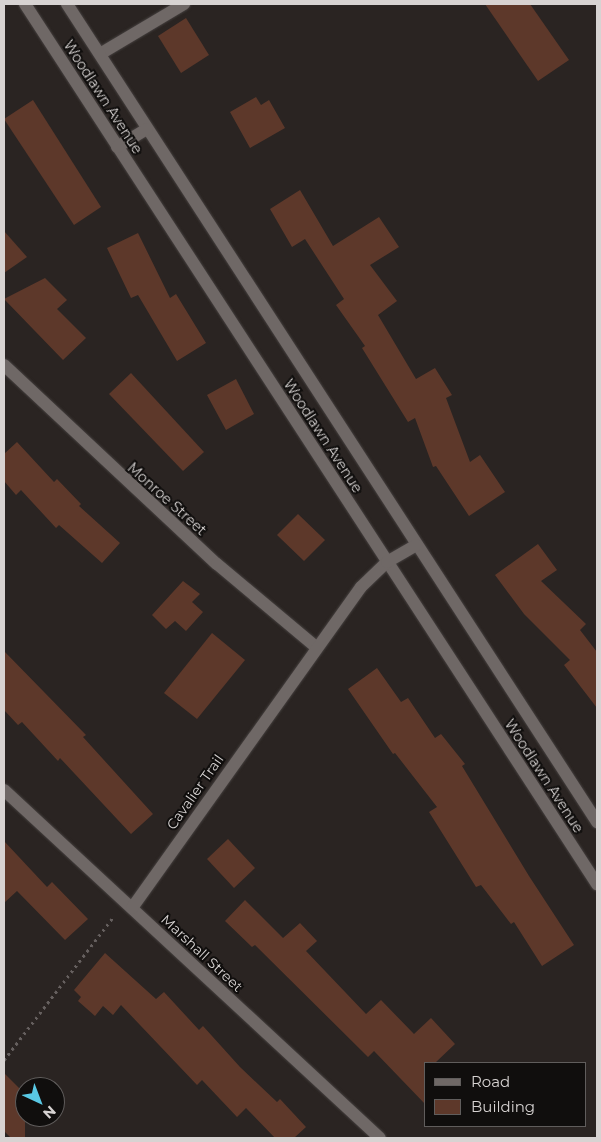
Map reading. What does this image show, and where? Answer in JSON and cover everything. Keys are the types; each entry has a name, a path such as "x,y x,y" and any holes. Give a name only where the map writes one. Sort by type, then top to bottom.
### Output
{"street":[{"name":"Woodlawn Avenue","path":"25,4 597,884"},
{"name":"Woodlawn Avenue","path":"67,4 597,822"},
{"path":"100,54 184,4"},
{"path":"117,147 148,129"},
{"name":"Monroe Street","path":"4,365 80,440 217,564 316,647"},
{"name":"Cavalier Trail","path":"132,908 316,647 361,588 388,562 416,545"},
{"name":"Marshall Street","path":"4,790 380,1138"}],"path":[{"path":"4,1060 109,918 132,908"}],"building":[{"path":"485,4 530,4 569,60 538,81"},
{"path":"186,18 209,55 181,73 158,36"},
{"path":"256,97 261,105 269,100 285,128 250,148 230,112"},
{"path":"33,100 101,207 74,225 4,119"},
{"path":"300,190 333,246 379,217 399,247 370,265 397,301 378,315 416,379 435,368 452,395 446,398 470,462 480,455 505,492 469,516 436,466 433,467 415,418 408,422 362,348 365,346 336,305 344,299 305,239 292,247 270,209"},
{"path":"4,231 27,257 4,273"},
{"path":"138,233 170,298 176,294 206,343 177,361 138,295 131,298 107,248"},
{"path":"45,278 67,300 57,309 86,338 63,360 4,299"},
{"path":"131,373 204,452 183,471 109,394"},
{"path":"236,379 254,414 226,430 207,395"},
{"path":"17,442 54,482 57,479 81,504 79,506 120,543 102,563 59,525 56,528 21,490 16,495 4,481 4,454"},
{"path":"298,514 325,540 304,561 277,535"},
{"path":"538,544 557,570 541,581 586,624 580,630 597,652 597,708 564,665 570,660 524,614 495,575"},
{"path":"183,581 200,594 192,602 203,612 186,631 175,621 166,629 152,615"},
{"path":"212,633 245,660 197,719 164,693"},
{"path":"4,651 86,735 83,737 153,814 131,834 60,758 58,761 22,722 18,725 4,710"},
{"path":"377,668 401,702 408,698 435,738 441,734 465,764 462,766 529,876 574,945 542,966 514,922 511,924 481,885 476,887 429,812 437,807 395,753 393,754 348,689"},
{"path":"228,839 255,868 234,888 207,859"},
{"path":"4,841 47,887 52,882 88,919 65,940 17,891 4,903"},
{"path":"245,900 283,938 300,923 317,941 306,951 366,1014 381,1000 414,1034 431,1018 455,1044 436,1062 424,1062 424,1103 374,1051 368,1057 255,945 252,947 225,921"},
{"path":"105,953 156,999 164,992 199,1030 203,1026 240,1067 277,1102 280,1099 306,1127 294,1138 275,1138 246,1108 237,1117 202,1080 197,1085 121,1005 113,1015 103,1006 95,1016 78,1001 81,997 74,990"},
{"path":"4,1073 15,1084 15,1127 25,1127 25,1138 11,1138 4,1131"}]}
